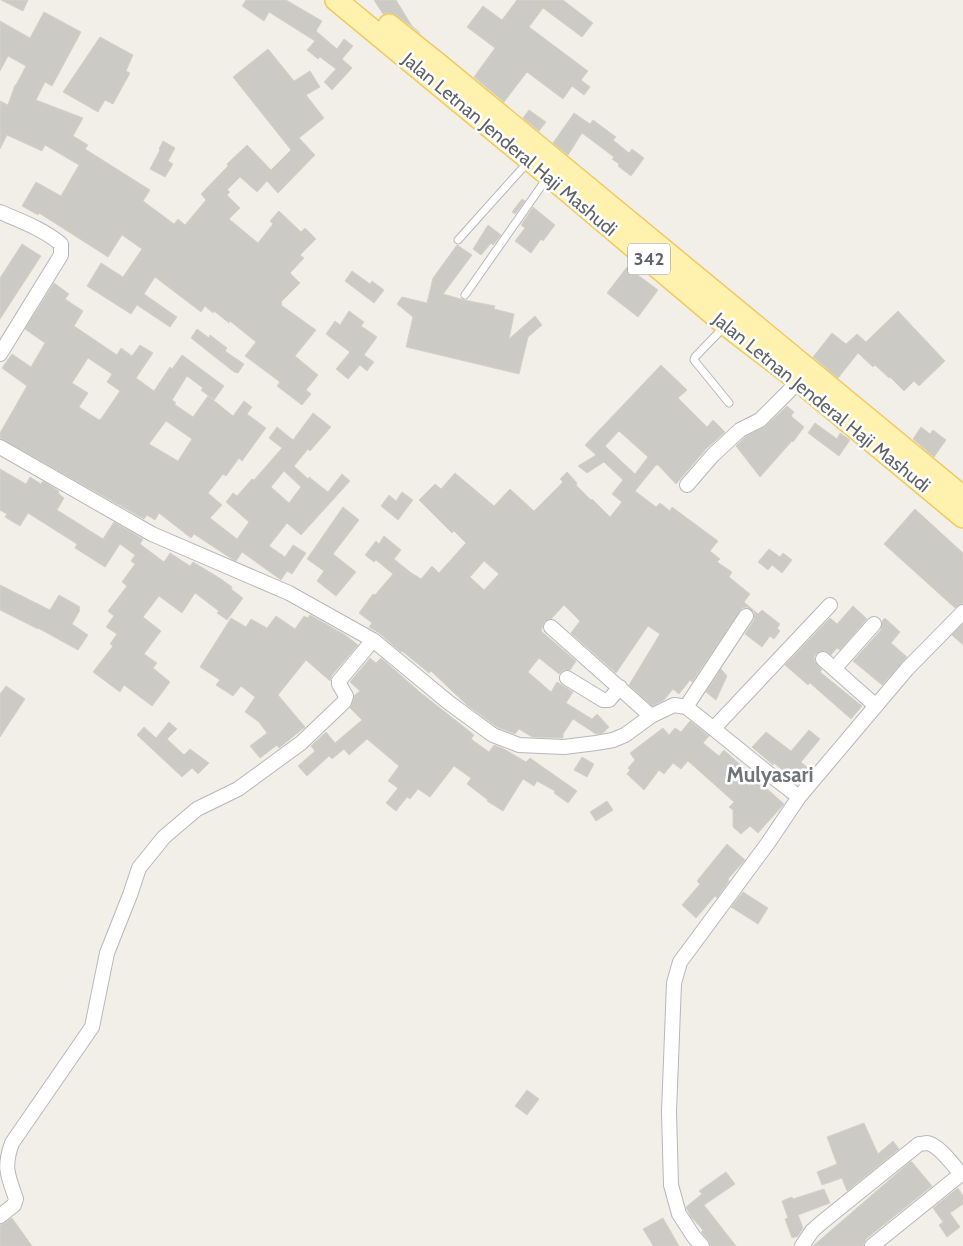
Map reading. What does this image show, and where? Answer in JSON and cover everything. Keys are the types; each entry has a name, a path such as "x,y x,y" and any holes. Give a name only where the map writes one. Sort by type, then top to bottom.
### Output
{"main road":[{"name":"Jalan Letnan Jenderal Haji Mashudi","path":"336,0 433,69 563,180 726,325 914,466 963,497"},
{"name":"Jalan Letnan Jenderal Haji Mashudi","path":"357,0 530,160 563,180 914,466 963,517"}],"street":[{"path":"0,212 30,225 55,238 62,244 62,255 0,354"},
{"path":"687,486 713,455 740,430 760,420 799,381"},
{"path":"0,447 152,534 290,593 373,640 448,702 493,735 519,745 564,747 613,740 625,735 651,716 674,705 686,707 714,728 760,768 799,797"},
{"path":"714,728 830,605"},
{"path":"702,1246 679,1214 671,1185 669,1112 674,983 680,962 768,844 799,797 907,669 963,612"},
{"path":"686,707 746,616"},
{"path":"834,669 874,624"},
{"path":"551,626 651,716"},
{"path":"0,1216 14,1205 16,1199 6,1163 12,1143 92,1028 107,954 139,868 164,836 197,809 238,789 301,743 344,702 346,696 339,681 373,640"},
{"path":"823,659 876,706"},
{"path":"567,678 603,700 609,700 620,687"},
{"path":"802,1246 812,1232 821,1224 919,1144 927,1142 932,1144 962,1174 872,1246"}],"lane":[{"path":"458,240 530,160"},
{"path":"465,295 563,180"},
{"path":"726,325 694,360 729,404"}],"building":[{"path":"1,0 28,0 23,11"},
{"path":"246,0 286,0 322,21 316,31 337,49 344,39 353,46 342,59 352,68 332,90 324,82 336,69 307,50 315,41 269,12 264,21 242,6"},
{"path":"374,0 396,0 412,26 420,33 396,15 390,13 383,14"},
{"path":"517,0 563,0 593,23 582,37 543,8 529,27 588,71 581,80 590,87 584,95 572,86 563,99 527,72 504,102 474,77 495,48 467,27 483,6 502,20"},
{"path":"44,12 81,32 52,86 45,82 36,100 83,118 73,136 88,145 85,149 150,190 143,201 174,224 178,219 185,225 206,200 201,194 228,166 227,164 247,145 271,170 291,150 233,77 268,49 294,81 310,71 320,87 306,95 324,118 299,138 315,155 278,193 267,181 257,192 240,177 227,190 230,192 227,195 240,208 229,219 258,243 273,224 270,221 279,211 301,232 305,228 316,239 300,255 304,258 290,273 300,283 281,302 281,305 316,330 295,356 318,375 306,390 311,394 302,405 277,386 280,382 245,356 256,342 230,321 229,323 205,306 201,312 155,277 144,294 177,317 170,327 137,305 131,314 87,286 101,263 123,277 142,249 122,235 108,257 39,213 38,215 22,206 36,182 61,196 79,165 45,145 42,151 7,135 0,149 0,101 8,105 15,85 26,66 8,56 0,71 0,21 30,38"},
{"path":"100,37 133,55 126,71 130,73 113,104 105,100 98,112 63,92"},
{"path":"529,110 546,122 539,131 523,118"},
{"path":"574,113 590,124 593,120 616,137 613,140 629,153 632,149 644,158 631,176 618,166 619,164 612,159 614,157 582,133 568,155 553,143"},
{"path":"163,141 175,148 168,161 173,164 165,177 150,169"},
{"path":"522,199 525,201 515,214 512,212"},
{"path":"533,207 555,225 543,241 541,239 531,253 515,241 525,228 521,225"},
{"path":"488,225 501,235 481,255 473,249"},
{"path":"22,244 41,256 0,319 0,278"},
{"path":"457,245 472,255 443,294 495,306 494,309 514,314 509,339 535,316 542,325 528,337 519,374 406,347 413,317 397,304 402,297 427,303 433,278"},
{"path":"627,267 658,290 638,317 607,293"},
{"path":"352,271 370,284 372,281 384,290 374,303 345,281"},
{"path":"54,283 69,294 65,299 83,311 74,326 117,355 121,348 132,356 140,345 153,353 136,378 154,391 170,367 172,369 182,355 224,386 214,400 201,390 203,388 187,376 172,400 176,403 174,404 193,417 208,396 233,416 244,401 252,407 247,414 266,428 242,461 239,458 226,476 223,474 208,493 222,505 210,518 237,539 249,522 226,502 233,493 237,496 252,479 254,480 282,448 269,438 277,427 293,440 313,413 331,427 310,451 308,449 294,466 308,479 309,477 328,492 342,474 350,481 301,535 287,523 269,546 285,557 293,545 306,553 292,574 287,571 281,580 242,552 236,561 194,534 191,538 159,513 155,520 147,515 144,519 0,438 0,433 27,386 2,368 12,354 31,367 45,343 25,329","holes":["88,358 112,374 107,382 120,391 99,420 79,407 88,393 72,383","166,421 192,439 178,461 149,444","284,471 301,487 289,503 271,487"]},
{"path":"349,311 364,322 361,326 377,337 364,355 374,362 367,371 360,365 348,379 336,369 350,352 326,334 335,321 340,325"},
{"path":"898,311 945,361 919,386 914,381 904,391 890,377 875,365 873,367 858,353 838,378 813,357 832,333 846,344 857,334 866,342"},
{"path":"197,329 209,338 210,335 227,348 225,351 244,364 238,373 234,372 191,338"},
{"path":"661,365 687,390 678,398 707,427 713,420 725,432 706,449 676,484 656,465 635,491 656,507 660,503 670,511 672,507 718,541 710,551 720,559 717,562 732,572 729,577 750,594 744,602 758,614 762,610 780,624 777,628 780,631 774,639 770,636 762,647 745,634 754,620 754,612 747,607 742,608 692,682 690,680 679,694 673,689 664,700 652,706 629,685 660,634 648,626 616,673 571,633 580,621 564,605 552,618 544,622 541,631 576,661 570,670 563,670 559,674 539,658 528,672 551,692 557,682 573,692 566,703 592,719 597,714 609,727 603,733 596,734 573,719 563,734 563,738 532,737 519,729 515,734 497,727 467,705 431,671 429,673 369,627 372,623 359,613 373,594 375,595 393,574 376,560 374,562 365,555 376,541 379,544 384,536 401,550 394,559 410,572 421,579 432,566 439,573 466,543 454,531 452,533 419,500 435,484 441,489 455,473 494,506 510,489 534,511 563,482 560,479 567,472 577,483 576,485 610,517 622,502 612,494 623,480 604,462 587,473 578,466 596,455 585,445","holes":["619,431 648,457 635,474 605,446","484,561 499,574 484,590 470,577"]},
{"path":"787,406 794,412 791,416 804,427 793,442 760,477 736,446 745,437 766,426"},
{"path":"815,423 837,439 840,433 850,440 839,456 808,433"},
{"path":"921,427 930,434 933,430 946,440 934,457 913,439"},
{"path":"0,469 26,484 30,477 41,484 43,481 59,491 58,493 64,498 57,510 103,539 114,522 143,539 140,544 164,562 170,553 190,566 193,562 221,579 243,598 227,620 217,613 219,611 195,593 182,613 159,596 143,617 161,631 144,654 157,663 153,668 170,682 152,706 124,685 120,692 93,672 113,646 110,644 117,634 106,627 114,616 108,611 127,586 122,582 135,564 131,561 135,555 120,544 105,567 75,548 77,544 28,513 20,526 5,517 7,514 0,510"},
{"path":"402,492 413,500 398,520 381,506 389,495 396,501"},
{"path":"343,507 359,520 333,554 356,572 336,596 317,581 324,571 307,559"},
{"path":"915,509 963,553 963,603 955,608 884,544"},
{"path":"769,549 780,557 783,553 792,560 782,573 772,565 768,570 758,562"},
{"path":"0,585 50,610 59,595 80,607 72,624 88,635 78,650 0,610"},
{"path":"853,606 867,619 840,650 837,648 831,655 821,651 814,658 822,670 820,672 862,706 851,719 810,683 808,685 785,665 830,618 837,624"},
{"path":"310,615 345,635 358,645 332,675 330,681 306,660 278,695 305,727 279,748 277,745 260,758 250,746 267,733 259,722 245,712 255,697 241,686 233,696 216,685 220,680 200,667 231,618 246,627 251,619 267,628 276,616 295,629 304,616 308,618"},
{"path":"885,618 900,632 891,643 907,657 882,685 853,661 881,630 882,621"},
{"path":"963,624 963,645 952,635"},
{"path":"370,658 376,663 381,658 474,735 471,739 489,752 494,745 526,762 530,758 577,791 568,803 554,793 555,791 537,781 534,786 523,779 503,811 487,801 467,784 471,778 454,766 430,797 418,789 410,799 407,797 396,811 386,803 398,788 388,781 399,766 367,739 349,755 344,749 332,759 329,756 307,776 298,766 315,751 311,746 326,732 335,743 362,720 350,708 355,695 360,691 350,682"},
{"path":"721,669 727,676 716,700 706,692"},
{"path":"6,686 25,699 0,737 0,694"},
{"path":"690,721 709,736 703,743 719,756 724,750 784,804 758,833 750,826 741,834 733,827 733,810 729,807 734,802 688,761 681,769 673,763 664,774 659,770 644,790 627,774 630,770 628,768 635,760 630,753 663,728 669,735 675,728 681,732"},
{"path":"169,722 177,729 167,739 184,755 190,749 209,763 198,774 192,768 182,777 137,735 144,727 156,738"},
{"path":"809,730 820,739 801,762 809,769 799,780 788,771 786,773 774,763 773,765 752,747 766,732 791,751"},
{"path":"582,757 594,764 587,777 574,770"},
{"path":"607,801 613,810 596,821 590,812"},
{"path":"727,844 745,860 728,879 729,881 717,898 715,896 696,918 682,905 700,884 697,881"},
{"path":"743,892 768,908 758,924 731,907"},
{"path":"527,1090 539,1099 527,1115 515,1106"},
{"path":"864,1123 878,1154 893,1141 899,1149 847,1191 842,1178 822,1185 817,1172 837,1164 827,1137"},
{"path":"910,1162 932,1186 866,1239 863,1246 813,1246"},
{"path":"726,1172 735,1184 704,1205 736,1246 711,1246 701,1232 703,1230 691,1217 686,1207 702,1194 699,1191"},
{"path":"958,1188 963,1196 963,1204 950,1213 960,1227 947,1237 939,1225 943,1222 933,1208"},
{"path":"824,1189 830,1203 798,1215 803,1228 798,1236 792,1238 785,1219 788,1218 782,1201"},
{"path":"12,1218 32,1246 0,1246 0,1225"},
{"path":"663,1218 679,1246 653,1246 643,1229"}],"district":[{"name":"Mulyasari","path":"770,775"}]}
